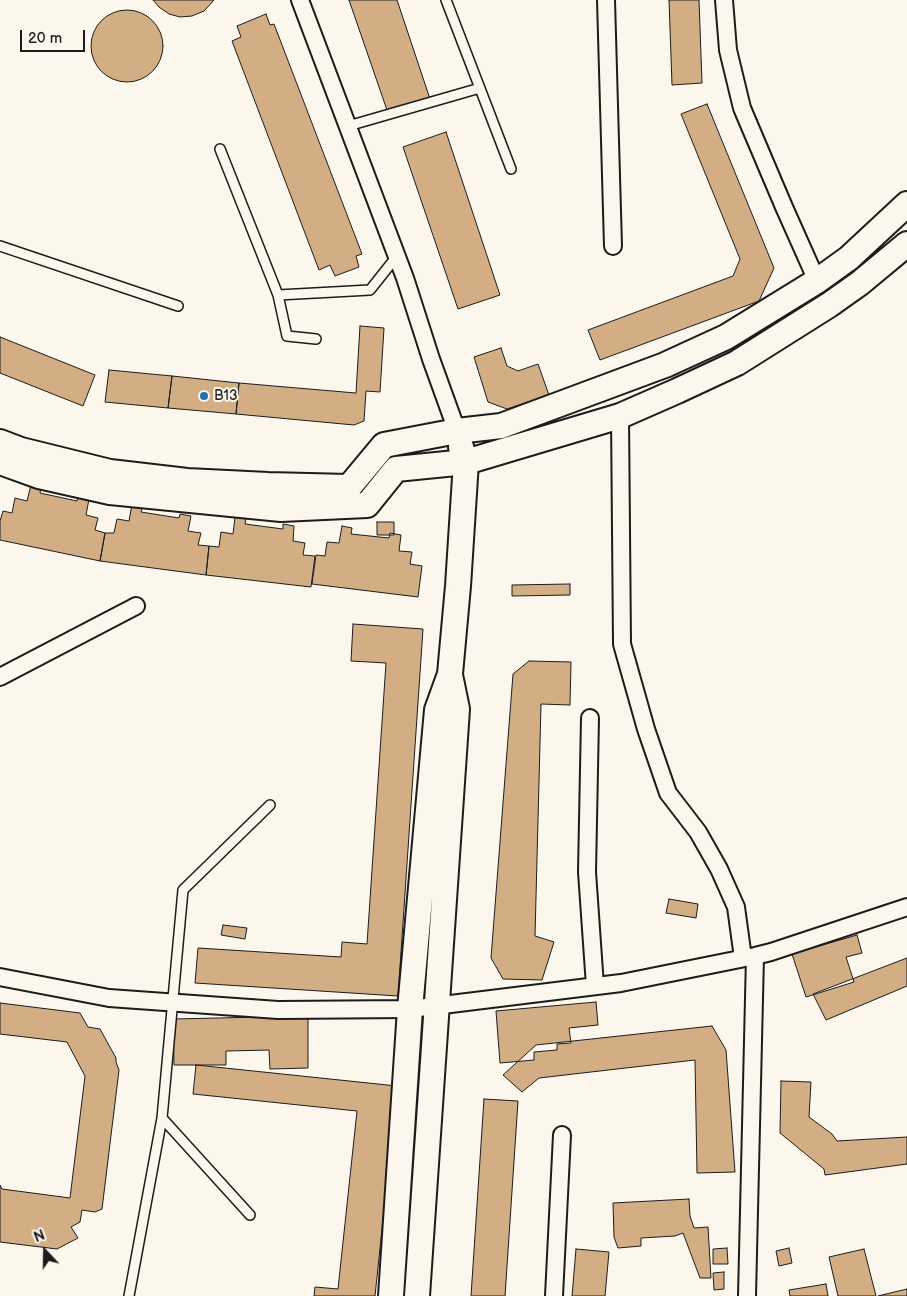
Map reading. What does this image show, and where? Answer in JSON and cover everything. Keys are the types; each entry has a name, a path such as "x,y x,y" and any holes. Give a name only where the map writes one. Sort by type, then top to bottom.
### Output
{"main road":[{"path":"0,442 21,450 110,472 196,481 349,487 384,445 456,431 501,426 665,365 726,337 817,280 848,258 907,204"},
{"path":"0,462 39,476 110,492 281,509 367,505 396,469 466,462 620,416 737,363 798,326 837,299 907,244"},
{"path":"391,1296 410,1009 437,710 450,674 458,586 466,462 456,431"},
{"path":"417,1296 458,709 450,674"}],"street":[{"path":"300,0 397,256 456,431"},
{"path":"606,0 613,246"},
{"path":"724,0 728,50 742,108 817,280"},
{"path":"620,416 622,644 646,729 668,793 698,832 719,869 736,907 749,957 747,1296"},
{"path":"0,677 136,606"},
{"path":"590,718 587,872 595,986"},
{"path":"0,977 109,998 173,1003 278,1010 410,1009 436,1007 621,982 749,957 771,952 907,907"},
{"path":"554,1296 562,1135"}],"lane":[{"path":"446,0 511,169"},
{"path":"348,126 480,88"},
{"path":"220,149 278,295 288,336 316,339"},
{"path":"0,246 178,306"},
{"path":"278,295 370,290 397,256"},
{"path":"128,1296 162,1118 183,890 270,806"},
{"path":"162,1118 250,1215"}],"building":[{"path":"153,0 214,0 204,11 192,16 180,17 169,14"},
{"path":"349,0 397,0 430,99 388,113"},
{"path":"669,0 699,0 702,83 672,85"},
{"path":"127,10 147,16 157,26 163,46 157,66 147,76 127,82 107,76 97,66 91,46 97,26 107,16"},
{"path":"266,14 270,25 274,24 362,254 356,256 359,267 335,276 330,265 319,270 232,41 241,37 237,26"},
{"path":"707,104 774,268 759,301 600,360 588,330 733,276 740,259 681,114"},
{"path":"446,132 500,295 458,309 403,147"},
{"path":"360,326 384,328 380,392 366,391 364,421 354,425 236,414 239,383 356,393"},
{"path":"0,337 95,375 83,406 0,373"},
{"path":"501,348 507,366 518,371 538,364 549,395 507,409 488,402 474,357"},
{"path":"109,370 172,376 168,408 105,402"},
{"name":"B13","path":"172,376 239,383 236,414 168,408"},
{"path":"31,485 41,487 40,493 77,501 78,497 89,499 86,515 98,518 95,530 105,533 100,561 0,540 0,521 3,511 12,513 15,498 27,501"},
{"path":"132,504 143,506 141,512 179,518 180,514 191,516 188,531 201,533 198,545 209,546 206,575 100,561 105,533 114,533 117,519 129,521"},
{"path":"235,517 246,518 245,524 283,529 283,524 294,526 293,541 305,543 303,555 315,556 311,587 206,575 209,546 219,547 221,532 233,534"},
{"path":"377,522 394,522 394,535 377,535"},
{"path":"342,526 352,528 351,534 389,538 390,533 401,535 399,551 412,552 410,564 422,566 418,597 312,584 316,555 325,556 327,542 339,543"},
{"path":"570,584 570,595 512,596 512,585"},
{"path":"353,624 423,629 398,996 195,983 198,948 341,957 342,942 367,944 386,663 351,661"},
{"path":"529,661 571,662 570,705 541,704 535,936 554,942 542,980 503,979 491,958 513,674"},
{"path":"669,899 698,904 696,918 666,913"},
{"path":"223,925 247,928 245,939 221,935"},
{"path":"857,935 862,953 846,957 854,982 806,997 792,954"},
{"path":"907,958 907,986 826,1020 813,994"},
{"path":"596,1002 598,1025 569,1028 571,1043 557,1044 557,1050 534,1052 534,1060 500,1063 496,1011"},
{"path":"0,1003 80,1013 88,1027 100,1029 116,1058 119,1070 102,1209 95,1212 82,1210 80,1222 71,1227 78,1238 57,1249 0,1242 0,1185 2,1189 70,1198 85,1076 67,1042 0,1034"},
{"path":"308,1016 308,1068 270,1069 269,1050 226,1051 226,1065 174,1065 173,1019"},
{"path":"712,1026 726,1050 735,1172 697,1173 695,1060 539,1078 522,1092 503,1075 536,1045"},
{"path":"196,1065 397,1086 375,1296 314,1296 315,1287 338,1289 357,1111 193,1094"},
{"path":"781,1081 811,1082 809,1117 832,1134 837,1141 907,1137 907,1164 825,1175 824,1169 780,1133"},
{"path":"484,1099 518,1101 505,1296 471,1296"},
{"path":"689,1199 690,1216 694,1228 708,1227 711,1278 700,1278 683,1233 675,1236 641,1238 641,1246 618,1248 614,1237 613,1203"},
{"path":"727,1248 728,1264 713,1264 713,1249"},
{"path":"789,1248 792,1263 779,1266 776,1251"},
{"path":"576,1249 609,1252 605,1296 572,1296"},
{"path":"864,1249 876,1296 838,1296 829,1257"},
{"path":"724,1272 724,1289 714,1290 713,1273"},
{"path":"826,1284 828,1296 790,1296 789,1290"},
{"path":"907,1289 907,1296 878,1296"}],"place":[{"name":"B13","path":"204,396"}]}
